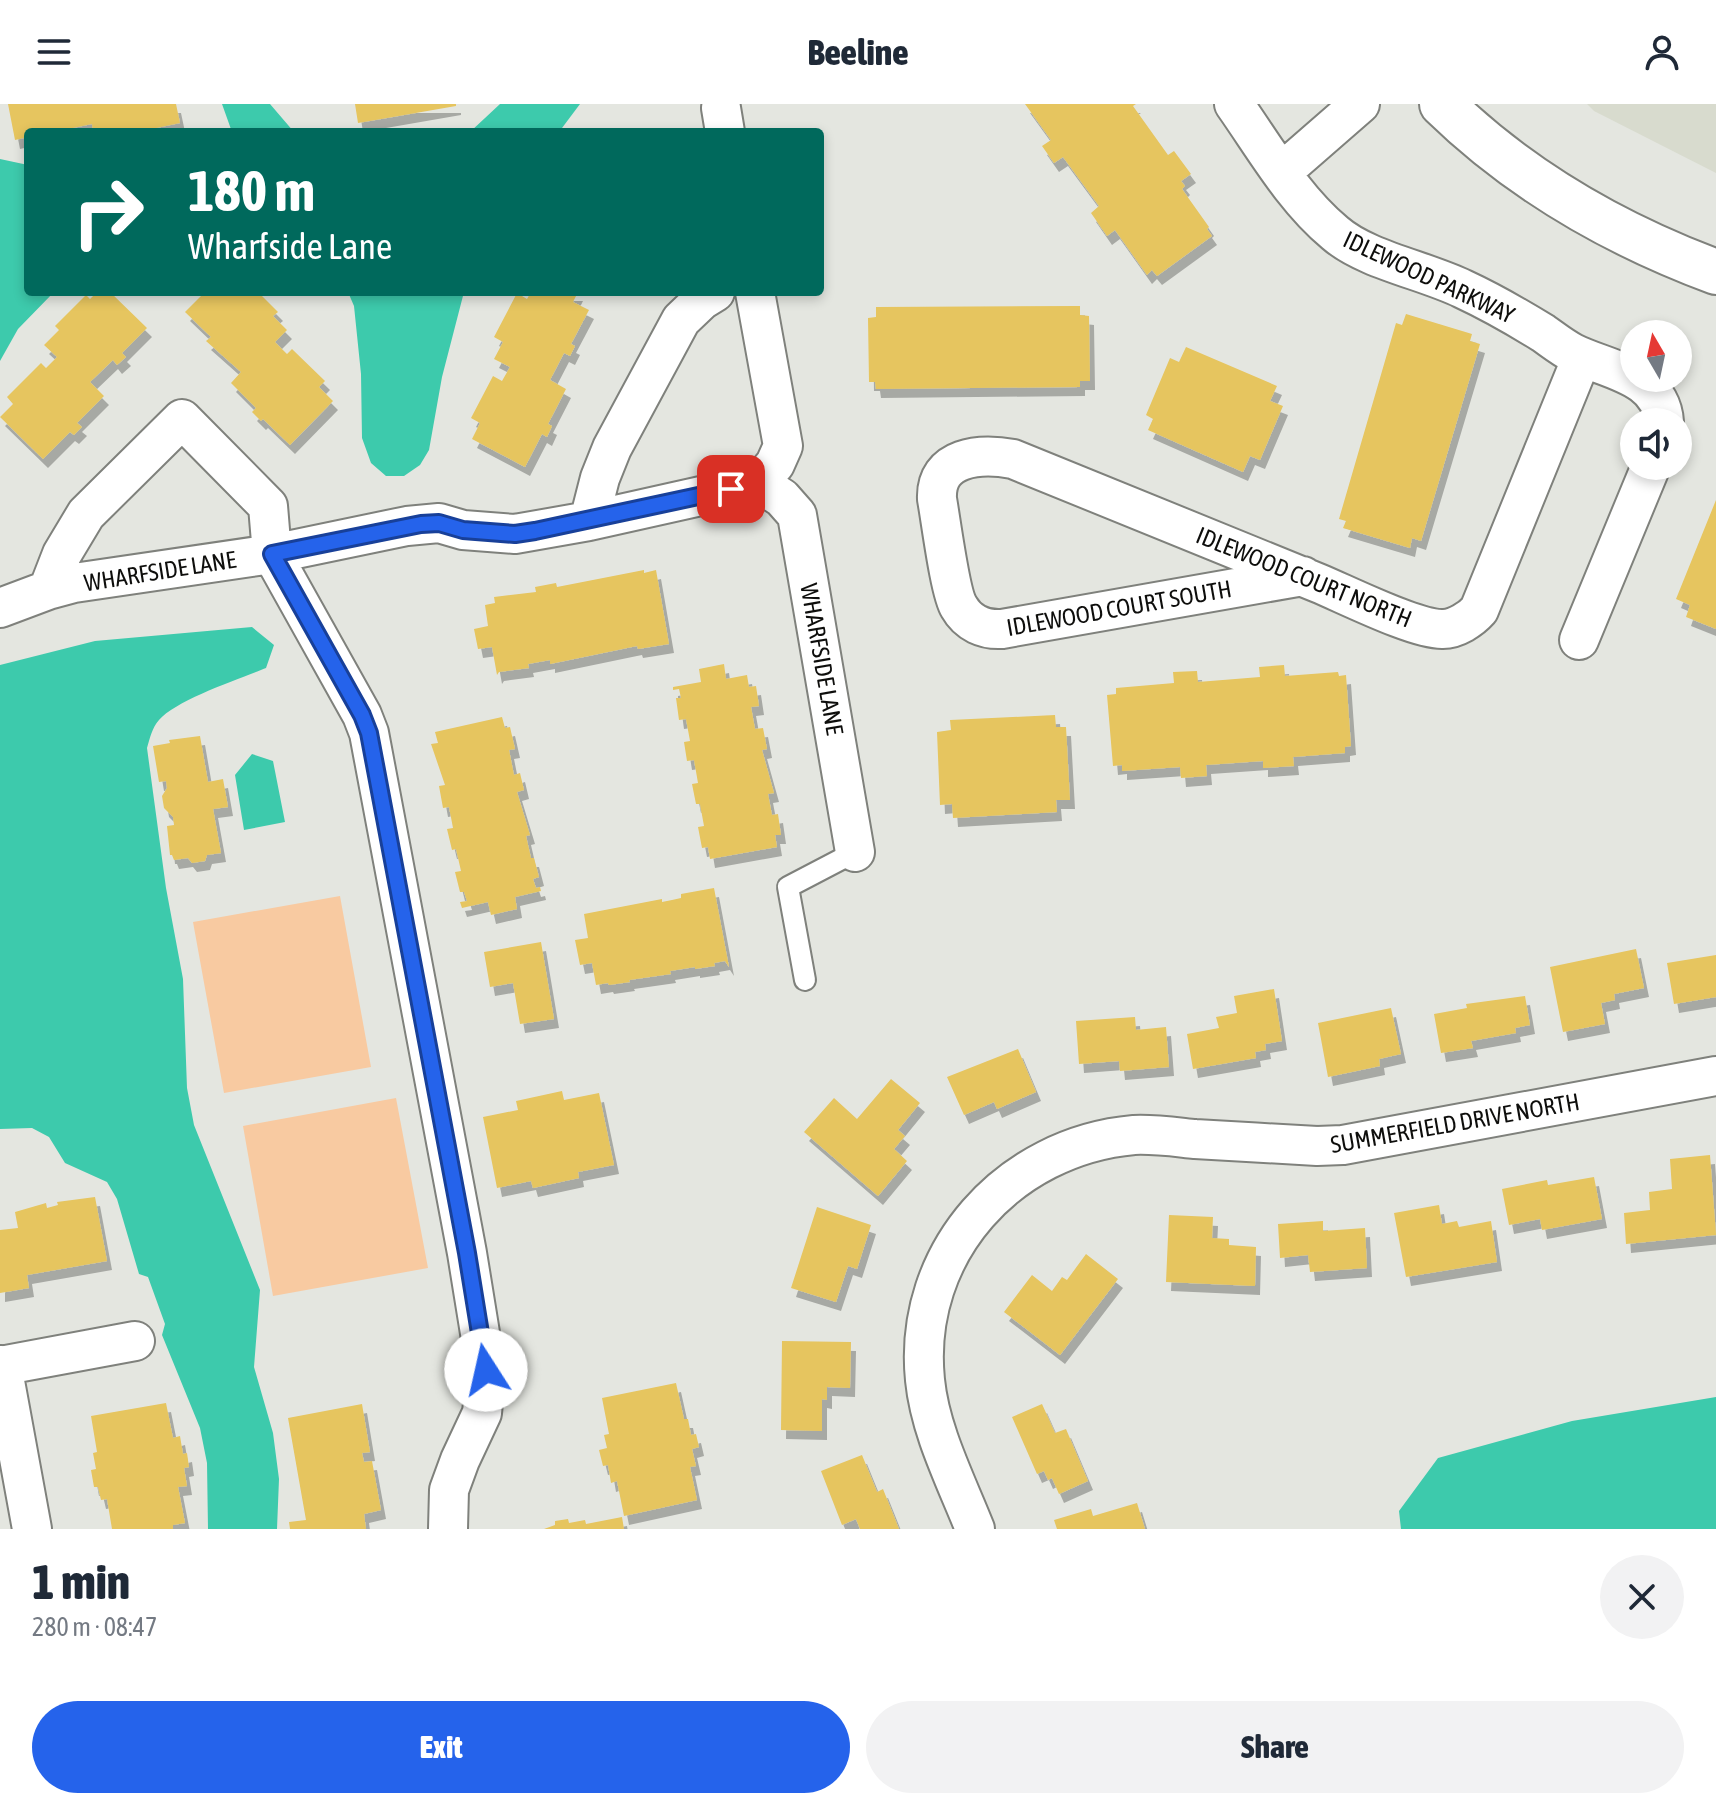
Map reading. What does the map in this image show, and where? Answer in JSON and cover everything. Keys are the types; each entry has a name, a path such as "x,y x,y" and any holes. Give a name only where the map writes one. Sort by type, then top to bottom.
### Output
{"street":[{"name":"IDLEWOOD PARKWAY","path":"1234,104 1308,208 1335,234 1379,258 1427,272 1459,287 1500,307 1582,357 1630,376 1649,388 1662,408"},
{"path":"1282,172 1360,104"},
{"path":"1442,104 1521,172 1583,211 1661,252 1716,272"},
{"path":"589,521 600,478 612,448 681,320 708,296"},
{"path":"756,296 783,446 775,464 759,483"},
{"name":"IDLEWOOD COURT NORTH","path":"1096,492 1420,625 1450,628 1463,624 1475,615 1483,602 1582,357"},
{"name":"WHARFSIDE LANE","path":"48,590 62,554 86,514 182,419 268,506 272,554"},
{"name":"IDLEWOOD COURT SOUTH","path":"1096,492 1013,459 1000,457 961,460 943,472 937,485 937,499 956,602 968,619 981,627 1002,629 1303,576"},
{"path":"1579,640 1645,480"},
{"name":"WHARFSIDE LANE","path":"0,608 74,583 272,554 421,524 439,523 463,530 515,534 589,521 759,483 782,498 797,515 855,852"},
{"path":"272,554 362,715 369,733 467,1253 486,1384 482,1413 451,1483 447,1505 448,1529"},
{"name":"SUMMERFIELD DRIVE NORTH","path":"975,1529 930,1411 924,1366 926,1323 944,1265 967,1225 997,1192 1034,1165 1061,1151 1090,1142 1135,1135 1343,1145 1716,1076"},
{"path":"32,1529 1,1366 135,1341"}],"lane":[{"path":"805,980 788,887 855,852"}],"shaded area":[{"path":"222,104 270,104 291,128 231,128"},
{"path":"500,104 580,104 562,128 474,128"},
{"path":"1587,104 1716,104 1716,173 1594,111"},
{"path":"0,159 24,164 24,296 50,296 18,329 0,361"},
{"path":"350,296 463,296 442,377 429,450 420,465 404,476 386,476 371,463 362,438 361,374 354,306"},
{"path":"252,627 274,645 266,668 167,712 155,726 147,748 166,888 183,979 187,1088 194,1125 260,1290 254,1367 273,1433 279,1479 277,1529 208,1529 207,1463 200,1428 162,1335 165,1324 148,1277 139,1274 117,1199 107,1182 65,1163 49,1137 32,1128 0,1129 0,665 95,641"},
{"path":"252,754 273,761 285,822 244,830 235,775"},
{"path":"340,896 371,1067 224,1093 193,922"},
{"path":"396,1098 428,1268 273,1296 243,1126"},
{"path":"1716,1397 1716,1529 1401,1529 1399,1511 1438,1458 1572,1421"}],"building":[{"path":"8,104 176,104 180,123 156,128 92,128 92,124 72,128 24,128 24,138 15,140"},
{"path":"355,104 456,104 456,106 358,123"},
{"path":"1025,104 1136,104 1133,106 1168,155 1174,151 1191,174 1181,181 1185,186 1182,189 1212,236 1157,276 1152,270 1147,275 1115,230 1107,236 1091,213 1099,206 1063,157 1054,163 1042,146 1051,140"},
{"path":"85,296 90,299 93,296 114,296 147,328 122,353 126,357 117,365 113,360 90,382 104,396 77,423 82,427 74,435 70,432 43,459 0,417 13,404 7,397 41,363 46,368 57,357 44,345 59,330 55,326"},
{"path":"201,296 262,296 278,312 273,316 287,330 275,342 287,354 292,349 325,381 319,387 333,401 290,445 252,412 256,408 231,383 241,372 206,341 211,337 185,312"},
{"path":"515,296 527,299 529,296 576,296 573,302 589,310 571,344 575,346 570,356 564,353 550,380 566,389 548,424 552,426 547,437 542,434 525,467 472,439 480,423 471,418 493,376 502,381 510,367 494,359 503,342 494,337"},
{"path":"1080,306 1080,315 1089,316 1090,381 1080,381 1080,387 876,389 875,382 869,382 868,318 876,317 876,307"},
{"path":"1406,314 1472,334 1470,341 1480,344 1421,541 1412,538 1410,548 1343,528 1346,521 1339,519 1396,323 1402,325"},
{"path":"1186,347 1277,386 1270,401 1283,406 1260,460 1250,456 1243,472 1148,430 1153,419 1146,415 1170,358 1179,362"},
{"path":"1716,500 1716,629 1686,617 1690,605 1676,599"},
{"path":"644,570 644,573 656,570 669,644 638,649 637,646 550,664 550,660 497,675 492,647 478,649 474,629 488,626 485,605 495,603 494,597 536,592 535,587 556,583 557,587"},
{"path":"724,664 726,679 747,675 749,687 756,686 759,706 751,707 755,729 763,728 767,749 762,750 774,793 768,794 772,815 778,814 781,835 775,835 777,847 710,859 708,847 702,848 698,827 704,826 692,784 698,783 694,760 687,761 684,742 690,741 686,719 679,720 676,698 681,698 679,689 673,690 673,687 701,682 699,669"},
{"path":"1284,665 1285,676 1338,672 1339,676 1346,675 1351,746 1345,747 1345,753 1293,757 1294,766 1263,768 1263,761 1206,765 1207,776 1181,778 1180,767 1122,771 1122,765 1113,766 1107,695 1116,694 1116,688 1174,683 1173,672 1197,671 1198,682 1260,677 1259,667"},
{"path":"1055,715 1056,727 1066,727 1070,800 1056,800 1057,812 953,818 952,804 940,805 937,732 951,730 950,720"},
{"path":"502,717 505,728 510,727 515,749 509,750 514,775 520,773 524,790 517,792 530,835 526,836 531,858 534,858 539,877 533,879 536,888 540,887 541,891 515,897 517,909 491,915 488,902 462,908 460,902 467,901 464,892 460,892 455,872 461,871 447,829 453,828 449,807 443,808 439,786 445,785 431,744 438,743 435,732"},
{"path":"200,736 208,782 223,779 228,807 213,809 221,853 207,855 205,861 192,863 188,858 174,860 170,855 167,826 174,825 173,817 164,808 162,796 167,788 166,781 159,782 153,746 170,743 169,740"},
{"path":"714,888 729,967 725,961 714,963 715,966 670,971 671,974 630,982 596,985 592,963 580,965 575,940 588,938 584,914 662,899 662,902 672,900 681,898 681,894"},
{"path":"541,942 554,1019 520,1024 513,983 490,987 484,952"},
{"path":"1636,949 1644,988 1614,994 1615,1000 1601,1003 1605,1024 1563,1032 1550,967"},
{"path":"1716,955 1716,997 1674,1004 1667,963"},
{"path":"1274,989 1282,1041 1265,1044 1266,1050 1255,1052 1256,1058 1193,1069 1187,1034 1219,1028 1216,1017 1237,1013 1234,996"},
{"path":"1525,996 1530,1025 1515,1028 1516,1033 1471,1041 1473,1048 1441,1053 1434,1014 1467,1008 1466,1004"},
{"path":"1391,1008 1401,1054 1379,1059 1380,1066 1328,1077 1318,1023"},
{"path":"1135,1017 1136,1030 1166,1027 1169,1067 1120,1071 1119,1061 1079,1064 1076,1021"},
{"path":"1018,1049 1036,1092 997,1109 994,1102 964,1115 947,1077"},
{"path":"891,1079 920,1103 898,1130 905,1136 894,1149 907,1161 878,1196 804,1132 834,1098 857,1119"},
{"path":"562,1091 564,1100 599,1093 614,1165 578,1172 579,1178 533,1188 531,1181 497,1188 483,1117 518,1110 516,1101"},
{"path":"1710,1155 1716,1235 1626,1244 1624,1213 1650,1210 1649,1192 1672,1189 1670,1159"},
{"path":"1594,1177 1602,1219 1542,1230 1540,1219 1509,1225 1502,1189 1547,1180 1548,1185"},
{"path":"95,1197 107,1261 27,1275 29,1288 0,1293 0,1230 18,1228 15,1212 46,1203 47,1208 58,1205 57,1202"},
{"path":"1439,1205 1442,1224 1457,1221 1459,1227 1491,1221 1497,1262 1406,1277 1394,1213"},
{"path":"817,1207 871,1225 857,1269 848,1266 836,1302 791,1288"},
{"path":"1169,1215 1213,1217 1212,1238 1229,1239 1229,1245 1256,1247 1255,1286 1166,1282"},
{"path":"1323,1221 1323,1231 1365,1228 1367,1268 1310,1272 1308,1255 1280,1258 1278,1224"},
{"path":"1086,1254 1118,1279 1060,1355 1004,1312 1032,1275 1052,1291 1062,1277 1067,1280"},
{"path":"782,1341 851,1342 850,1388 827,1387 827,1400 822,1399 822,1431 781,1430"},
{"path":"676,1383 684,1419 688,1419 691,1435 696,1434 699,1447 692,1449 696,1466 690,1467 697,1500 624,1516 617,1481 611,1483 608,1465 603,1466 599,1450 607,1448 604,1435 609,1434 602,1398"},
{"path":"166,1403 173,1438 180,1436 183,1454 187,1453 189,1467 184,1468 187,1486 178,1487 185,1523 173,1525 173,1529 112,1529 107,1499 101,1500 98,1487 94,1487 91,1470 96,1469 93,1453 97,1452 91,1416"},
{"path":"362,1404 370,1452 362,1453 364,1462 372,1461 381,1510 364,1514 366,1529 290,1529 289,1522 306,1520 288,1418"},
{"path":"1042,1404 1055,1433 1066,1429 1088,1481 1059,1494 1052,1478 1048,1480 1044,1471 1037,1474 1012,1417"},
{"path":"862,1455 877,1492 883,1489 899,1529 860,1529 856,1519 842,1525 821,1471"},
{"path":"1137,1503 1145,1529 1057,1529 1054,1520 1091,1509 1093,1516"},
{"path":"622,1517 624,1529 544,1529 555,1525 555,1521 568,1519 569,1523 585,1520 586,1524"}],"route":[{"path":"486,1370 467,1253 369,733 362,715 272,554 421,524 439,523 463,530 515,534 731,489"}]}
